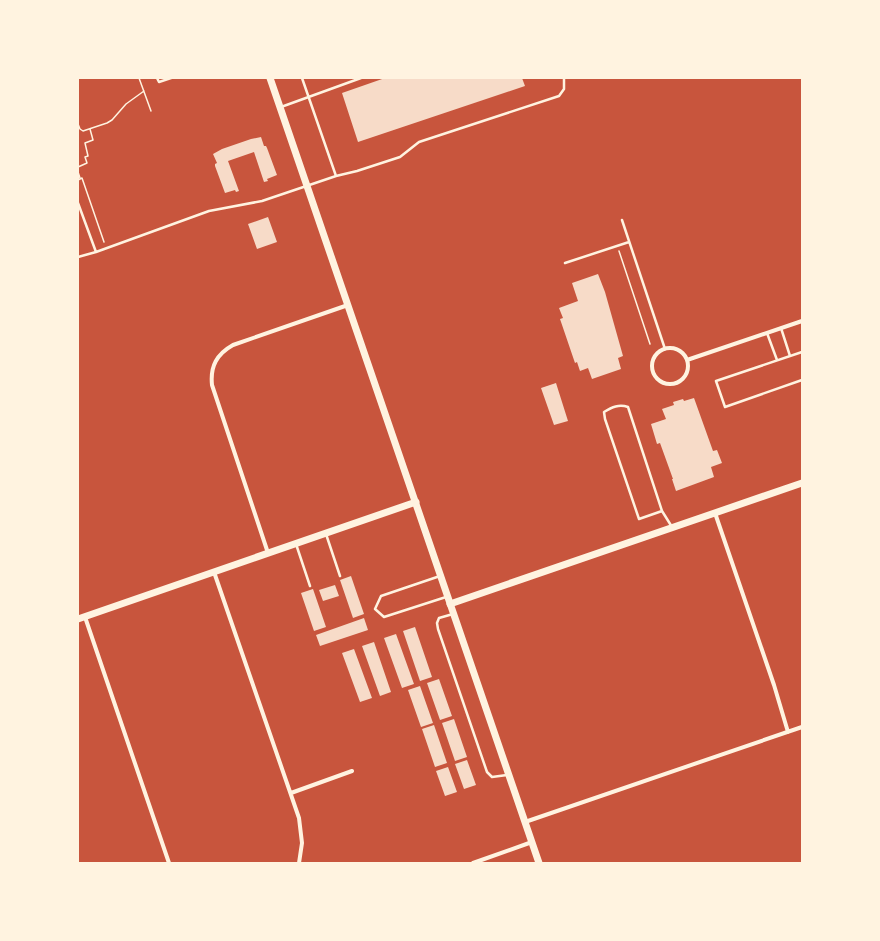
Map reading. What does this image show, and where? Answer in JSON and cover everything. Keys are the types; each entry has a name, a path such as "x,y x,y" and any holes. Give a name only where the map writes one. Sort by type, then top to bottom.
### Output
{"main road":[{"path":"270,78 539,863"},
{"path":"450,604 802,483"},
{"path":"81,618 416,502"}],"street":[{"path":"268,553 212,385 211,371 217,359 233,345 349,305"},
{"path":"687,360 802,321"},
{"path":"665,349 676,349 681,352 687,360 688,367 683,378 672,383 661,381 653,371 652,365 656,355 665,349"},
{"path":"716,513 774,685 788,732"},
{"path":"214,572 291,793 301,827 302,843 299,863"},
{"path":"81,618 169,863"},
{"path":"525,822 802,727"},
{"path":"291,793 352,771"},
{"path":"473,863 532,842"}],"lane":[{"path":"158,78 159,82 171,78"},
{"path":"302,78 336,176"},
{"path":"280,107 361,78"},
{"path":"78,257 96,252 209,211 262,201 336,176 400,157 419,142 560,96 564,89 564,78"},
{"path":"78,203 96,252"},
{"path":"622,220 665,349"},
{"path":"565,263 629,242"},
{"path":"781,328 790,356"},
{"path":"767,333 777,360"},
{"path":"802,352 716,381 725,407 802,380"},
{"path":"662,511 639,519 605,418 604,412 610,408 621,405 628,406 662,511 672,528"},
{"path":"326,533 340,576"},
{"path":"296,543 310,586"},
{"path":"441,576 381,596 375,609 384,617 448,596"},
{"path":"454,614 439,618 437,623 438,629 487,772 492,777 508,774"}],"path":[{"path":"139,78 151,111"},
{"path":"78,124 80,129 83,131 108,123 126,104 144,91"},
{"path":"78,166 87,163 85,157 88,156 84,143 93,140 90,129"},
{"path":"78,172 79,179 82,178 104,243"},
{"path":"618,246 650,344"}],"building":[{"path":"385,78 522,78 525,86 358,142 342,93"},
{"path":"261,137 264,146 267,148 277,175 267,179 268,181 264,182 254,152 228,161 239,191 236,192 235,190 225,193 215,166 217,163 213,154 222,149"},
{"path":"268,217 277,242 257,249 248,224"},
{"path":"598,274 605,292 623,356 618,358 621,369 592,379 588,368 580,371 577,362 575,363 560,319 563,318 559,308 578,301 572,283"},
{"path":"556,383 568,421 554,425 541,388"},
{"path":"694,398 713,451 717,450 722,463 711,467 714,477 676,491 660,443 657,444 651,424 666,419 662,409 674,405 673,402"},
{"path":"351,576 364,614 353,618 340,580"},
{"path":"335,585 339,596 323,601 319,590"},
{"path":"313,589 326,627 314,631 301,593"},
{"path":"364,618 368,630 320,646 316,635"},
{"path":"415,627 432,677 420,681 403,631"},
{"path":"396,634 414,684 402,688 384,638"},
{"path":"374,642 391,692 380,696 362,646"},
{"path":"354,649 372,698 360,702 342,653"},
{"path":"439,679 452,716 440,720 427,683"},
{"path":"420,686 433,723 421,727 408,690"},
{"path":"454,719 467,757 455,761 442,723"},
{"path":"434,725 447,763 435,767 422,729"},
{"path":"467,760 476,785 464,789 455,764"},
{"path":"448,767 457,792 445,796 436,771"}]}
